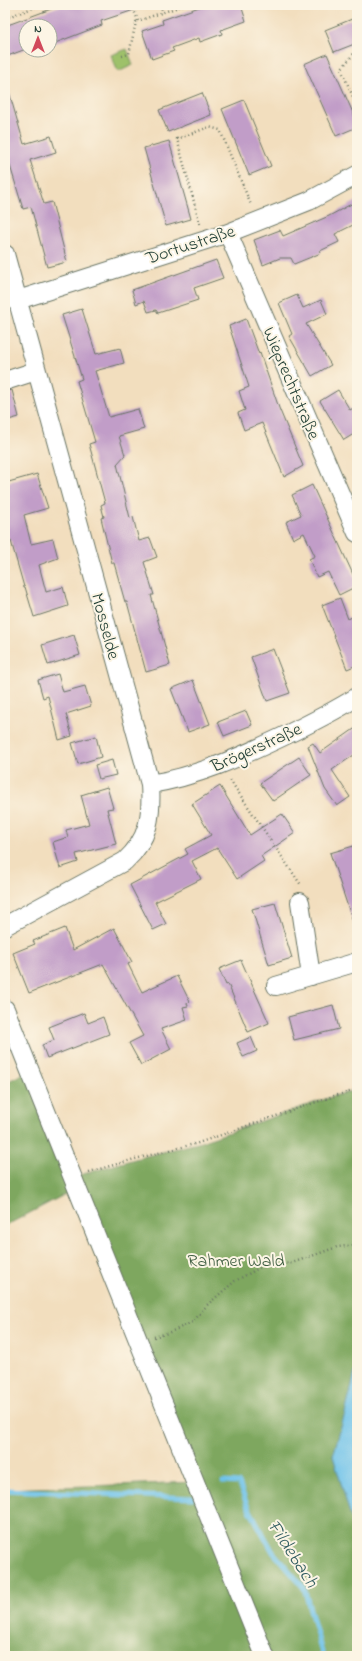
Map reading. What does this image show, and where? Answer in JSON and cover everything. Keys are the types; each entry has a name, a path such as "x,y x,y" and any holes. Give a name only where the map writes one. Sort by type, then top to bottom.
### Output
{"street":[{"name":"Dortustraße","path":"18,300 228,232 309,201 357,175"},
{"name":"Wieprechtstraße","path":"228,232 357,533"},
{"name":"Mosselde","path":"5,254 150,784 151,797 147,829 143,840 136,851 125,861 5,926"},
{"path":"5,381 36,371"},
{"name":"Brögerstraße","path":"150,784 175,780 219,764 303,726 357,697"},
{"path":"300,902 311,976"},
{"path":"276,986 357,962"},
{"path":"5,1009 265,1656"}],"path":[{"path":"5,18 40,5"},
{"path":"132,5 138,21"},
{"path":"160,5 163,12"},
{"path":"122,56 129,54 136,22 184,5"},
{"path":"356,50 341,69 357,106"},
{"path":"202,231 178,139 209,127 220,130 251,206"},
{"path":"219,764 305,891 306,897 300,902"},
{"path":"73,1177 198,1143 334,1096 357,1090"},
{"path":"139,1341 168,1333 193,1322 207,1305 235,1280 261,1267 292,1263 337,1247 357,1245"}],"green space":[{"path":"127,49 133,65 118,72 111,55"},
{"name":"Rahmer Wald","path":"30,1070 73,1177 198,1143 334,1096 357,1090 357,1364 333,1456 357,1538 357,1656 5,1656 5,1489 195,1482 77,1188 5,1226 5,1083"}],"water":[{"path":"357,1364 357,1538 333,1456"}],"building":[{"path":"62,5 142,5 143,7 101,21 102,25 58,42 58,18 27,18"},
{"path":"205,5 241,5 246,21 221,30 222,34 200,42 199,38 172,48 174,51 152,59 142,31 163,24 162,20"},
{"path":"357,17 357,43 334,52 325,30"},
{"path":"18,21 18,52 5,57 5,26"},
{"path":"327,54 357,122 357,127 336,136 304,64"},
{"path":"9,92 24,144 51,136 56,152 30,160 44,204 52,202 67,262 47,267 31,207 23,209 5,149 5,93"},
{"path":"202,93 211,115 168,132 159,110"},
{"path":"244,100 271,166 249,175 222,109"},
{"path":"169,141 191,219 166,226 144,148"},
{"path":"357,201 357,223 335,234 339,242 320,251 321,253 294,264 291,258 280,258 263,265 254,240 280,230 283,236 329,216"},
{"path":"216,260 223,278 194,288 198,300 158,313 156,310 148,312 144,301 136,304 132,290"},
{"path":"297,295 303,308 321,300 327,314 306,324 331,365 312,376 289,336 292,334 279,303"},
{"path":"82,309 96,354 120,348 124,363 95,371 109,417 138,409 144,429 119,436 125,455 117,464 130,518 133,517 139,541 150,538 157,557 144,562 154,595 151,595 170,665 146,672 127,602 125,602 114,563 112,563 101,518 104,517 101,505 105,503 89,444 95,442 77,381 82,379 62,315"},
{"path":"246,319 259,354 260,353 279,408 303,466 284,477 262,423 244,430 238,413 245,410 239,391 249,387 229,326"},
{"path":"12,390 19,417 5,421 5,391"},
{"path":"338,390 350,410 357,406 357,432 344,440 320,401"},
{"path":"37,474 48,508 24,515 31,544 53,539 58,558 39,565 46,592 63,587 68,606 34,617 5,526 5,483"},
{"path":"312,485 357,583 357,586 339,595 328,572 317,577 309,559 315,556 304,533 293,539 286,522 301,515 292,495"},
{"path":"340,598 348,619 352,617 357,629 357,665 347,669 322,605"},
{"path":"74,635 80,655 48,665 42,645"},
{"path":"273,649 290,693 267,701 251,657"},
{"path":"58,674 63,692 85,686 91,706 66,714 72,736 59,740 48,696 43,698 38,680"},
{"path":"193,680 210,724 188,732 171,689"},
{"path":"246,711 252,725 224,736 218,722"},
{"path":"357,727 357,753 332,770 350,797 337,806 325,789 308,746 313,743 320,753"},
{"path":"96,736 101,757 78,764 72,743"},
{"path":"299,757 311,775 273,801 260,783"},
{"path":"112,760 116,775 99,779 95,765"},
{"path":"220,786 250,835 282,814 295,833 261,856 264,861 237,879 217,848 192,861 201,879 155,902 166,924 153,930 130,885 188,854 185,849 211,835 192,804"},
{"path":"107,787 113,808 107,809 116,844 76,854 78,862 60,868 53,842 68,837 66,830 89,824 81,795"},
{"path":"357,845 357,924 354,925 330,853"},
{"path":"275,903 292,958 269,965 252,909"},
{"path":"65,928 73,950 114,928 132,962 128,964 142,992 177,976 190,1002 187,1003 188,1006 183,1007 187,1020 161,1029 171,1049 141,1065 129,1043 143,1036 103,964 29,993 13,953 35,944 33,941"},
{"path":"241,960 269,1023 248,1032 228,984 226,985 219,969"},
{"path":"333,1005 339,1029 294,1040 288,1017"},
{"path":"84,1013 88,1023 103,1017 109,1034 47,1058 42,1045 54,1040 49,1027"},
{"path":"251,1037 257,1051 243,1057 237,1043"}],"waterway":[{"name":"Fildebach","path":"223,1482 239,1483 247,1505 273,1552 304,1588 323,1656"},
{"name":"Fildebach","path":"5,1490 193,1498"}]}
